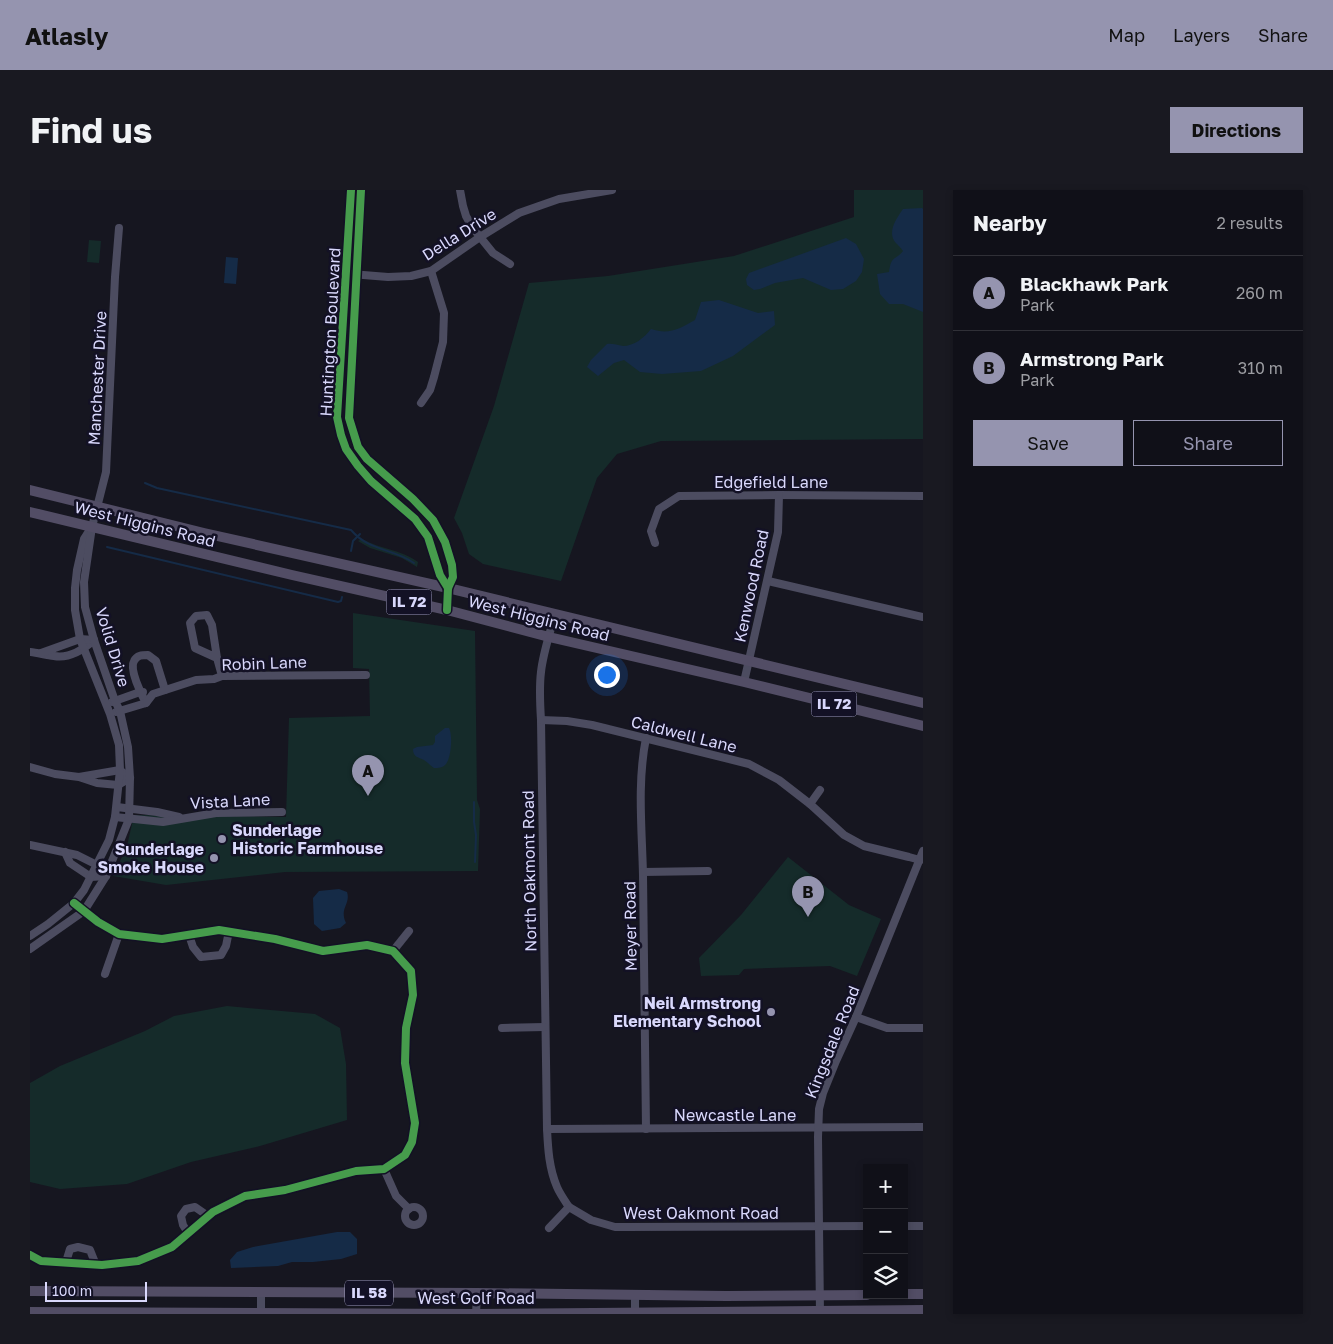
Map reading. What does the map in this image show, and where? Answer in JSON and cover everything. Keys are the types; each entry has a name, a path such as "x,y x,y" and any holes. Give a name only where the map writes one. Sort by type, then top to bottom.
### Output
{"main road":[{"name":"West Higgins Road","path":"30,490 214,535 448,588 923,703"},
{"name":"West Higgins Road","path":"30,512 447,610 549,637 923,726"},
{"name":"West Golf Road","path":"30,1291 863,1295"},
{"path":"908,1294 923,1294"},
{"name":"West Golf Road","path":"30,1312 476,1314 923,1310"}],"street":[{"name":"Huntington Boulevard","path":"351,190 337,417 341,435 346,449 371,482 415,519 428,537 440,575 448,588"},
{"name":"Huntington Boulevard","path":"361,190 348,418 358,447 367,459 413,499 433,520 445,542 454,577 448,588 447,610"},
{"path":"460,190 466,216 480,237 493,252 510,264"},
{"name":"Della Drive","path":"346,274 388,277 411,276 431,271 519,213 558,199 612,190"},
{"name":"Manchester Drive","path":"92,527 106,472 119,228"},
{"path":"421,402 430,390 443,342 444,313 431,271"},
{"name":"Kenwood Road","path":"744,682 778,532 779,495"},
{"name":"Edgefield Lane","path":"655,543 651,531 658,509 679,496 923,496"},
{"name":"Volid Drive","path":"30,936 74,903 84,890 109,840 117,807 120,770 119,745 110,714 80,639 75,610 77,570 84,539 92,527"},
{"name":"Volid Drive","path":"30,949 84,911 106,876 129,819 130,778 128,747 120,711 94,640 85,607 84,582 92,527"},
{"path":"768,581 923,617"},
{"name":"North Oakmont Road","path":"555,614 540,674 547,1129 550,1166 557,1187 569,1207"},
{"path":"216,658 195,648 190,623 196,616 207,615 212,625 216,658 222,676"},
{"path":"41,653 80,639 94,640"},
{"path":"30,652 56,657 76,653 94,640"},
{"path":"146,703 140,692 132,667 134,660 139,656 148,655 156,661 165,690"},
{"name":"Robin Lane","path":"106,704 140,692 153,694 196,680 214,679 222,676 366,675"},
{"path":"110,714 146,703 153,694"},
{"name":"Caldwell Lane","path":"541,720 567,721 592,725 749,764 779,780 810,804 844,835 864,846 920,860"},
{"name":"Meyer Road","path":"646,738 642,757 641,800 646,1129"},
{"path":"30,767 55,774 79,776 120,770 130,778 118,785 98,783 79,776"},
{"path":"810,804 820,790"},
{"name":"Vista Lane","path":"117,807 156,812 181,818"},
{"name":"Vista Lane","path":"115,817 163,822 216,813 282,812"},
{"path":"30,845 78,855 97,865 106,876"},
{"name":"Kingsdale Road","path":"820,1312 818,1226 819,1109 823,1093 923,851"},
{"path":"65,852 70,863 91,877 106,876"},
{"name":"Meyer Road","path":"643,872 708,871"},
{"path":"30,1255 42,1260 96,1265 138,1261 172,1247 208,1216 245,1196 285,1190 356,1171 384,1169 404,1154 412,1142 415,1123 405,1063 406,1028 413,995 411,971 393,952 367,945 323,951 275,938 219,930 162,939 119,934 98,922 74,903"},
{"path":"189,935 193,948 201,957 221,955 226,946 229,931"},
{"path":"393,952 409,931"},
{"path":"105,974 119,934"},
{"path":"856,1017 887,1028 923,1028"},
{"path":"502,1028 546,1027"},
{"name":"Newcastle Lane","path":"547,1129 923,1127"},
{"path":"384,1169 396,1196 409,1209"},
{"path":"188,1233 182,1225 181,1216 186,1209 195,1207 208,1216"},
{"path":"550,1228 569,1207"},
{"name":"West Oakmont Road","path":"569,1207 591,1220 625,1228 863,1226"},
{"path":"908,1226 923,1226"},
{"path":"66,1262 70,1249 78,1247 90,1250 96,1265"},
{"path":"260,1293 261,1314"},
{"path":"476,1314 477,1293"},
{"path":"635,1295 635,1313"}],"green space":[{"path":"854,190 923,190 923,439 661,441 617,454 597,478 561,581 483,564 469,554 462,533 454,518 494,406 529,283 608,276 734,256 854,217"},
{"path":"89,240 101,241 99,263 87,262"},
{"path":"362,539 412,558 418,562 417,567 402,558 370,548 358,541"},
{"path":"353,613 475,631 477,800 480,809 478,871 285,872 166,885 113,876 127,846 134,815 286,817 289,718 370,716 369,669 353,668"},
{"path":"788,857 849,905 881,919 857,976 830,966 744,969 739,975 701,976 699,958 741,915"},
{"path":"227,1006 315,1014 340,1028 346,1064 347,1120 260,1146 191,1162 127,1184 60,1189 30,1182 30,1083 60,1066 145,1031 174,1016"}],"water":[{"path":"922,208 923,312 903,304 889,304 880,294 877,274 889,272 892,261 903,251 895,242 892,233 898,216 903,209"},
{"path":"846,238 856,244 864,259 862,272 856,281 843,289 831,290 803,278 775,283 754,290 747,285 746,279 749,273"},
{"path":"226,257 238,258 236,284 224,283"},
{"path":"719,300 758,313 774,311 775,325 733,356 701,371 662,374 640,372 624,360 614,363 598,376 587,367 591,360 607,344 627,346 638,341 651,329 669,331 679,328 695,320 701,302"},
{"path":"445,728 449,728 451,736 448,761 445,765 434,768 415,755 413,749 433,745 435,736"},
{"path":"339,889 347,892 348,896 344,910 346,923 340,928 322,931 314,924 313,898 319,891"},
{"path":"337,1232 350,1232 357,1239 357,1254 341,1259 292,1262 278,1266 231,1268 230,1260 237,1252 253,1247"}],"waterway":[{"path":"145,483 157,488 351,530 366,542 414,563"},
{"path":"351,551 353,541 360,534"},
{"path":"107,547 338,602 341,601 342,597"},
{"path":"474,802 475,862"}],"cycle path":[{"path":"351,190 337,417 341,435 346,449 358,466 371,481 415,519 428,537 440,575 448,588"},
{"path":"361,190 349,418 358,447 367,459 413,499 433,520 445,542 452,565 453,577 448,588 447,610"},
{"path":"30,1255 41,1261 102,1265 138,1261 172,1247 213,1212 245,1196 285,1190 356,1171 384,1169 405,1155 412,1142 415,1123 405,1063 406,1028 413,995 411,971 393,951 367,945 323,951 275,939 219,930 162,939 119,934 98,922 74,903"}],"place":[{"name":"Blackhawk Park","path":"368,796"},
{"name":"Sunderlage Historic Farmhouse","path":"222,839"},
{"name":"Sunderlage Smoke House","path":"214,858"},
{"name":"Armstrong Park","path":"808,917"},
{"name":"Neil Armstrong Elementary School","path":"771,1012"}]}
